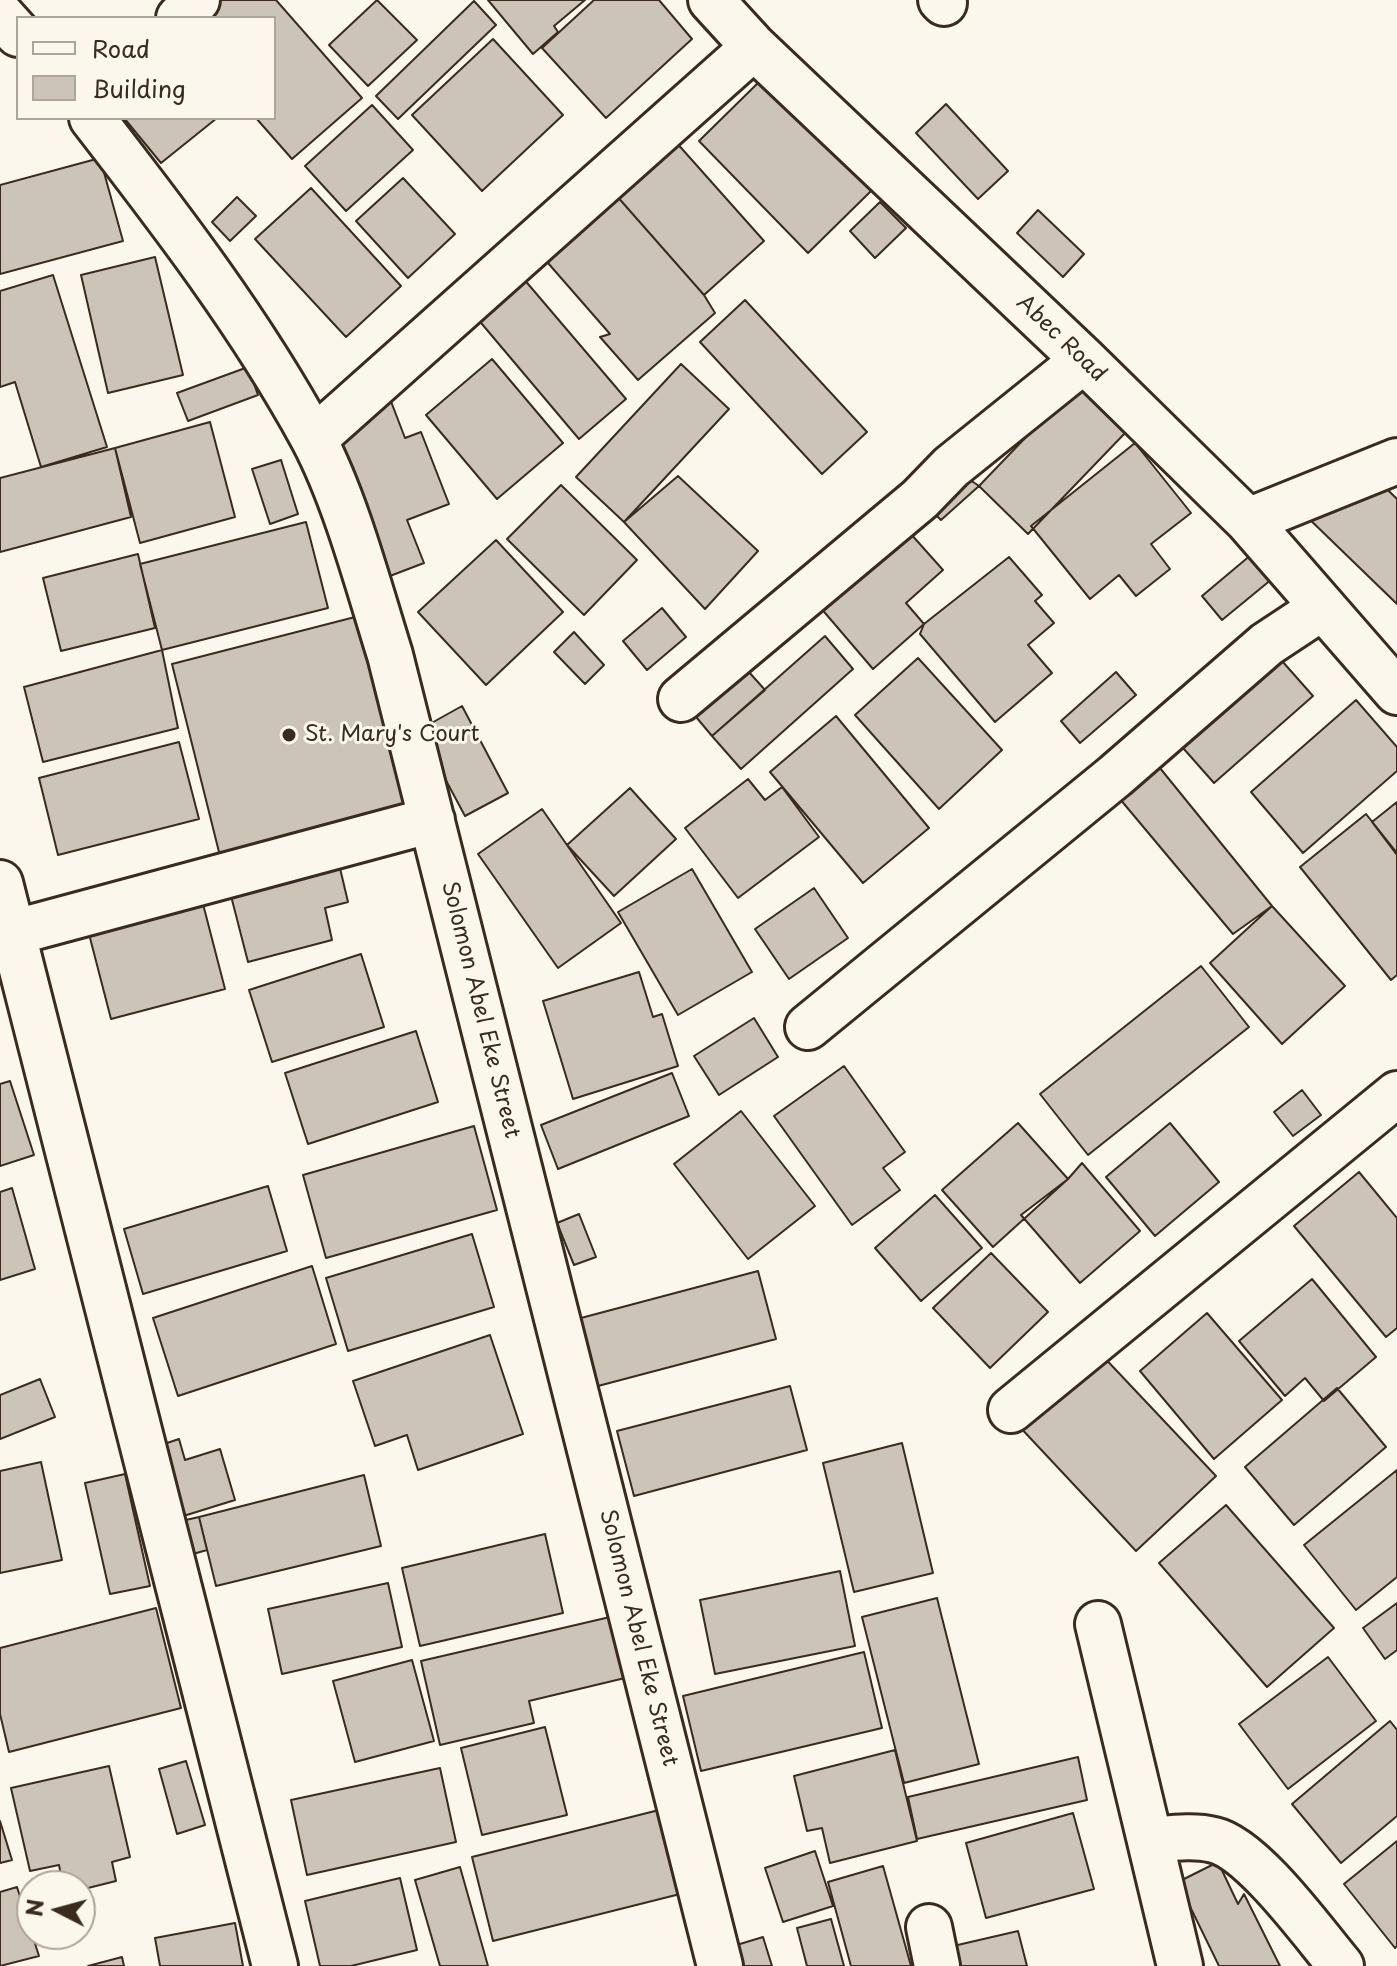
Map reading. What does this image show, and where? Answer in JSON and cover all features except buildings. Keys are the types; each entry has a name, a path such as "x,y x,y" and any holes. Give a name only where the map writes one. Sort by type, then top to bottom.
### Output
{"street":[{"path":"181,16 197,0"},
{"name":"Abec Road","path":"711,0 754,47 1084,360 1248,521 1397,692"},
{"path":"0,14 16,32"},
{"path":"314,439 754,47"},
{"name":"Solomon Abel Eke Street","path":"94,120 201,258 314,439 356,545 390,655 720,1966"},
{"path":"681,699 920,499 951,467 1084,360"},
{"path":"1248,521 1397,461"},
{"path":"808,1027 1115,776 1267,644 1323,607"},
{"path":"12,933 432,820"},
{"path":"0,884 275,1966"},
{"path":"1011,1410 1397,1094"},
{"path":"1098,1624 1180,1966"},
{"path":"1152,1840 1196,1837 1217,1840 1234,1850 1258,1869 1341,1966"}],"place":[{"name":"St. Mary's Court","path":"289,735"}]}
